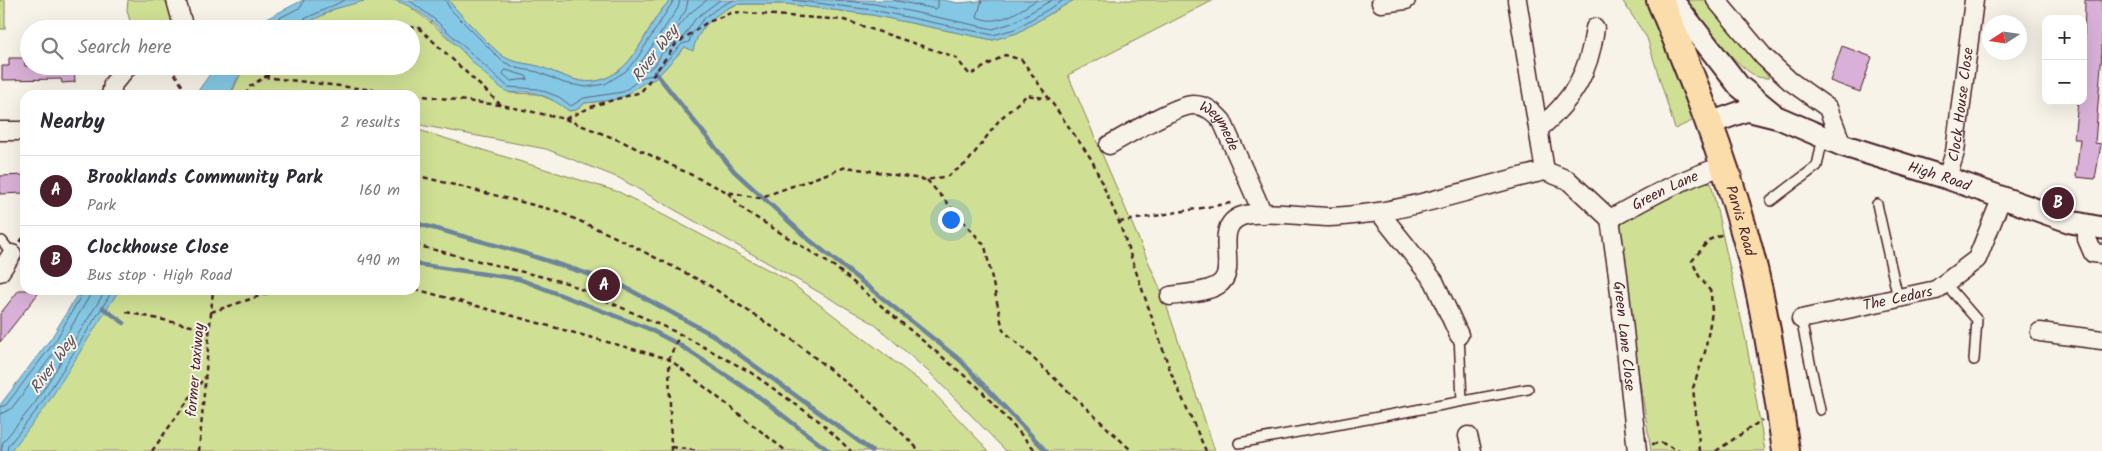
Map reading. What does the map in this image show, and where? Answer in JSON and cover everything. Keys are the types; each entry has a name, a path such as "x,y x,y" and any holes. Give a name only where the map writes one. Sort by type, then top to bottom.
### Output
{"main road":[{"name":"Parvis Road","path":"1660,0 1710,123 1742,224 1768,339 1786,451"}],"street":[{"path":"176,0 182,20"},
{"path":"1381,3 1406,0"},
{"path":"1517,0 1545,171"},
{"name":"High Road","path":"1672,0 1739,86 1779,118"},
{"path":"1716,0 1764,57 1812,99 1828,108 1832,141"},
{"name":"Clock House Close","path":"1947,178 1955,152 1974,0"},
{"path":"1539,129 1557,114 1577,90 1592,48 1595,28"},
{"path":"112,90 113,84 120,75"},
{"name":"Weymede","path":"1109,145 1171,112 1192,105 1212,110 1222,121 1259,207"},
{"name":"High Road","path":"1710,123 1748,110 1779,118 1832,141 2095,227"},
{"path":"0,131 20,131"},
{"name":"Green Lane","path":"1610,219 1665,188 1694,175 1724,166"},
{"path":"1161,299 1216,286 1224,280 1227,266 1226,242 1230,225 1259,207 1329,217 1379,212 1545,171 1568,180 1610,219"},
{"name":"The Cedars","path":"1801,319 1936,290 1977,259 2002,197"},
{"path":"1379,212 1434,281 1459,335"},
{"name":"Green Lane Close","path":"1610,219 1637,448"},
{"path":"2095,227 2087,238 2093,253 2102,254"},
{"path":"0,272 7,248"},
{"path":"2040,332 2102,340"}],"lane":[{"path":"1771,201 1817,166 1832,141"},
{"path":"1877,204 1898,298"},
{"path":"1945,283 1978,320 1974,360"},
{"path":"1801,319 1820,410"},
{"path":"1459,335 1462,401"},
{"path":"1239,443 1528,389"}],"path":[{"path":"565,119 596,106 641,92 676,44 706,23 733,12 844,20 955,57 970,75 1005,56 1022,60 1092,160 1119,222 1171,373 1206,451"},
{"path":"420,29 501,105"},
{"path":"176,75 185,90"},
{"path":"248,90 249,87 267,75"},
{"path":"264,77 373,90"},
{"path":"420,96 501,105 565,119 621,142 727,192 760,197 846,167 926,180 948,176 966,163 1000,119 1027,94 1051,100"},
{"path":"420,176 556,211 611,235 707,284 794,341 868,400 920,451"},
{"path":"926,180 985,246 1003,330 1132,451"},
{"path":"727,192 744,210 835,267 956,368 978,387 1036,451"},
{"path":"1119,222 1259,207"},
{"path":"1700,451 1693,388 1706,352 1712,312 1711,292 1699,276 1692,261 1709,240 1742,224"},
{"path":"420,246 567,283 680,334 750,372 819,421 851,451"},
{"path":"420,290 669,359 786,451"},
{"name":"former taxiway","path":"199,451 213,295"},
{"path":"211,312 263,295"},
{"path":"1148,303 1161,299"},
{"path":"126,312 210,330"},
{"path":"670,451 672,447 669,359 680,334"},
{"path":"152,451 206,374"},
{"path":"1716,451 1765,418"},
{"path":"1637,448 1662,443 1679,451"},
{"path":"672,447 699,451"}],"green space":[{"path":"0,0 5,0 5,29 0,29"},
{"path":"128,0 167,0 174,20 130,20 127,10"},
{"path":"364,0 394,0 406,4 431,23 510,93 537,94 557,102 569,111 576,110 585,103 612,100 645,82 655,79 685,47 693,50 703,28 709,22 729,7 737,4 786,4 872,15 993,40 1017,33 1074,0 1214,0 1068,75 1164,298 1215,451 1006,451 930,373 873,323 619,178 546,149 420,125 420,90 233,90 240,75 420,75 420,20 313,20 334,9"},
{"path":"448,0 671,0 658,15 629,61 611,76 591,82 572,79 541,67 513,61 504,57 484,39"},
{"path":"1622,0 1648,0 1657,19 1665,47 1698,118 1675,129 1647,38"},
{"path":"1684,0 1711,0 1769,78 1756,76 1736,61"},
{"path":"420,131 619,192 786,279 929,388 989,451 7,451 111,295 420,295"},
{"path":"1696,180 1711,183 1746,341 1765,451 1651,451 1615,223"}],"water":[{"path":"303,0 368,0 334,9 313,20 264,20"},
{"name":"River Wey","path":"394,0 448,0 484,39 504,57 513,61 541,67 572,79 591,82 611,76 629,61 658,15 671,0 943,0 958,3 992,0 1074,0 1017,33 993,40 872,15 786,4 737,4 729,7 709,22 695,43 693,51 685,47 655,79 645,82 625,96 612,100 585,103 576,110 569,111 554,101 538,94 504,90 490,79 425,16"},
{"path":"209,75 240,75 232,90 199,90"},
{"name":"River Wey","path":"77,295 116,295 44,409 11,451 0,451 0,405 52,337"}],"building":[{"path":"2085,0 2102,0 2102,52 2095,143 2101,144 2095,179 2076,177 2080,139 2074,139 2078,105 2087,105 2087,15 2085,15"},
{"path":"1842,46 1872,57 1860,92 1830,81"},
{"path":"9,58 20,58 20,75 75,75 75,82 62,83 61,79 2,80 2,66 9,66"},
{"path":"20,175 20,193 0,194 0,176"},
{"path":"19,290 20,295 37,295 0,342 0,314"}],"waterway":[{"name":"River Wey","path":"655,72 734,171 807,238 960,360 1046,451"},
{"path":"420,224 520,252 619,284 711,334 872,451"},
{"path":"420,265 519,279 647,328 674,342"},
{"path":"103,308 124,323"},
{"path":"678,344 759,397 829,451"}],"place":[{"name":"Clockhouse Close","path":"2058,203"},
{"name":"Brooklands Community Park","path":"604,285"}]}
